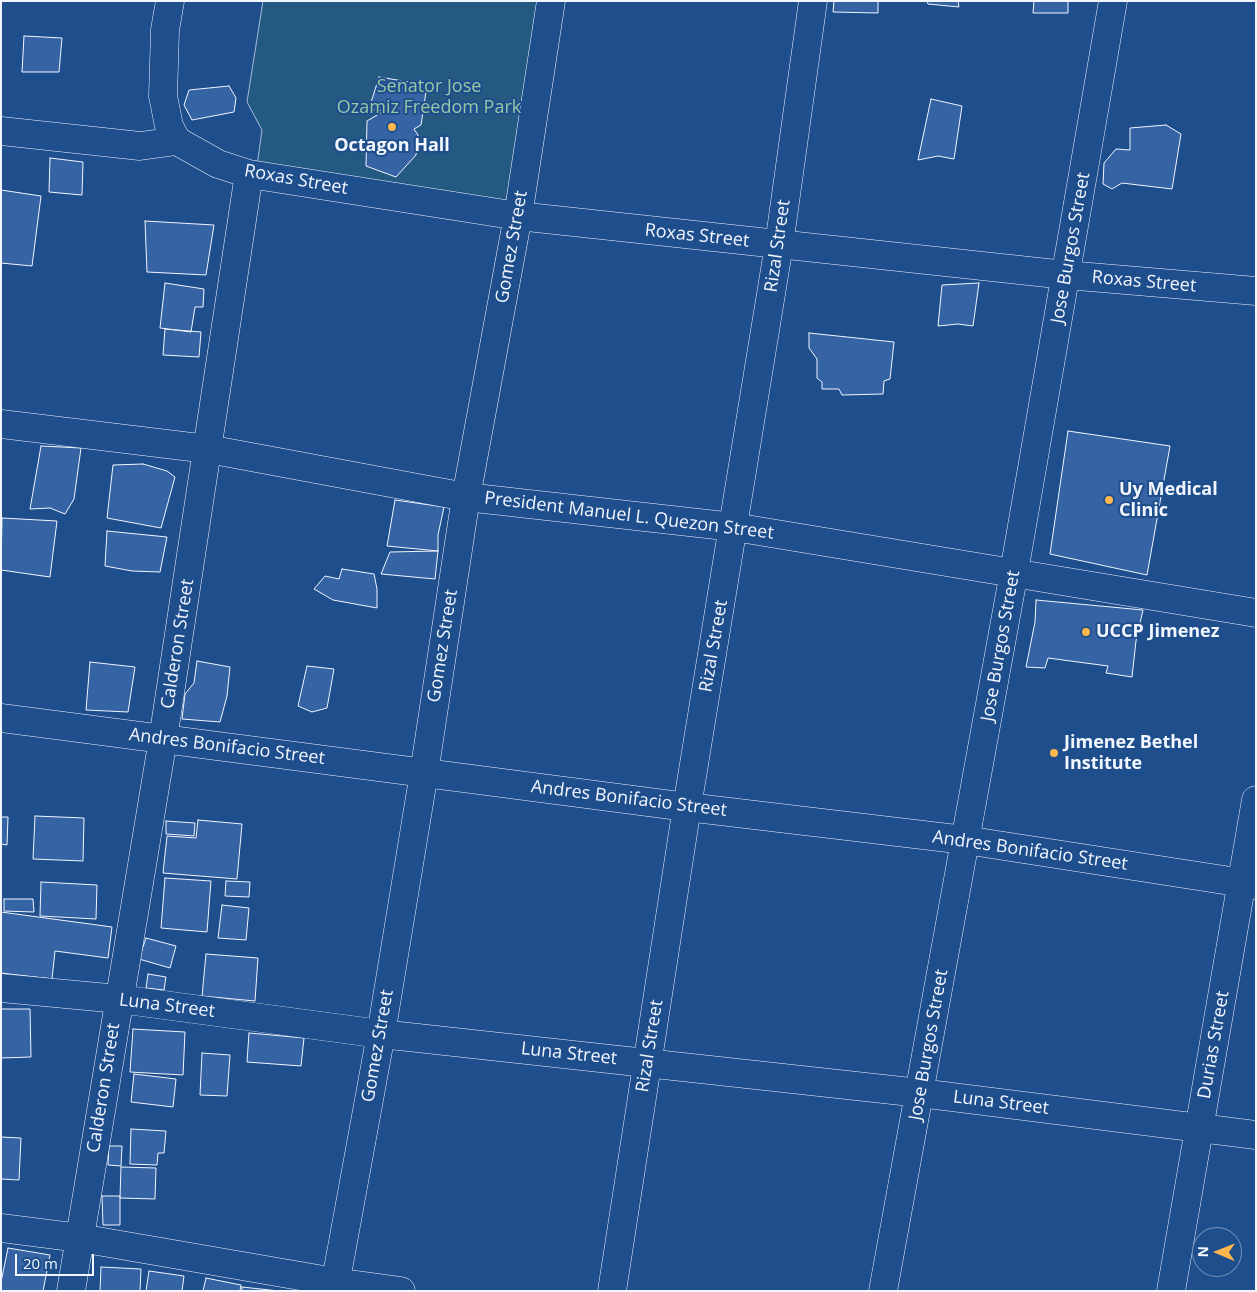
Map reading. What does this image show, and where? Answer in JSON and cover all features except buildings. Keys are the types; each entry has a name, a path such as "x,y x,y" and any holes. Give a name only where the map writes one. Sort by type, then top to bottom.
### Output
{"street":[{"path":"1,132 140,146 177,142 168,126 163,96 165,30 170,1"},
{"name":"Gomez Street","path":"334,1287 381,1034 424,773 466,497 518,216 551,1"},
{"name":"Rizal Street","path":"612,1291 687,807 779,245 813,1"},
{"name":"Jose Burgos Street","path":"883,1291 1014,572 1113,1"},
{"name":"Roxas Street","path":"177,142 218,164 249,174 518,216 1066,275 1256,291"},
{"name":"Calderon Street","path":"71,1291 164,739 249,174"},
{"name":"President Manuel L. Quezon Street","path":"1,424 208,449 466,497 734,527 1256,612"},
{"name":"Andres Bonifacio Street","path":"1,718 687,807 966,840 1249,884"},
{"name":"Durias Street","path":"1171,1291 1199,1128 1249,884 1256,800"},
{"name":"Luna Street","path":"1,988 119,999 381,1034 920,1092 1256,1135"},
{"path":"1,1228 80,1238 334,1287 401,1291"}],"green space":[{"name":"Senator Jose Ozamiz Freedom Park","path":"263,1 542,1 511,209 257,166 262,130 247,102"}],"place":[{"name":"Octagon Hall","path":"392,127"},
{"name":"Uy Medical Clinic","path":"1109,500"},
{"name":"UCCP Jimenez","path":"1086,632"},
{"name":"Jimenez Bethel Institute","path":"1054,753"}]}
